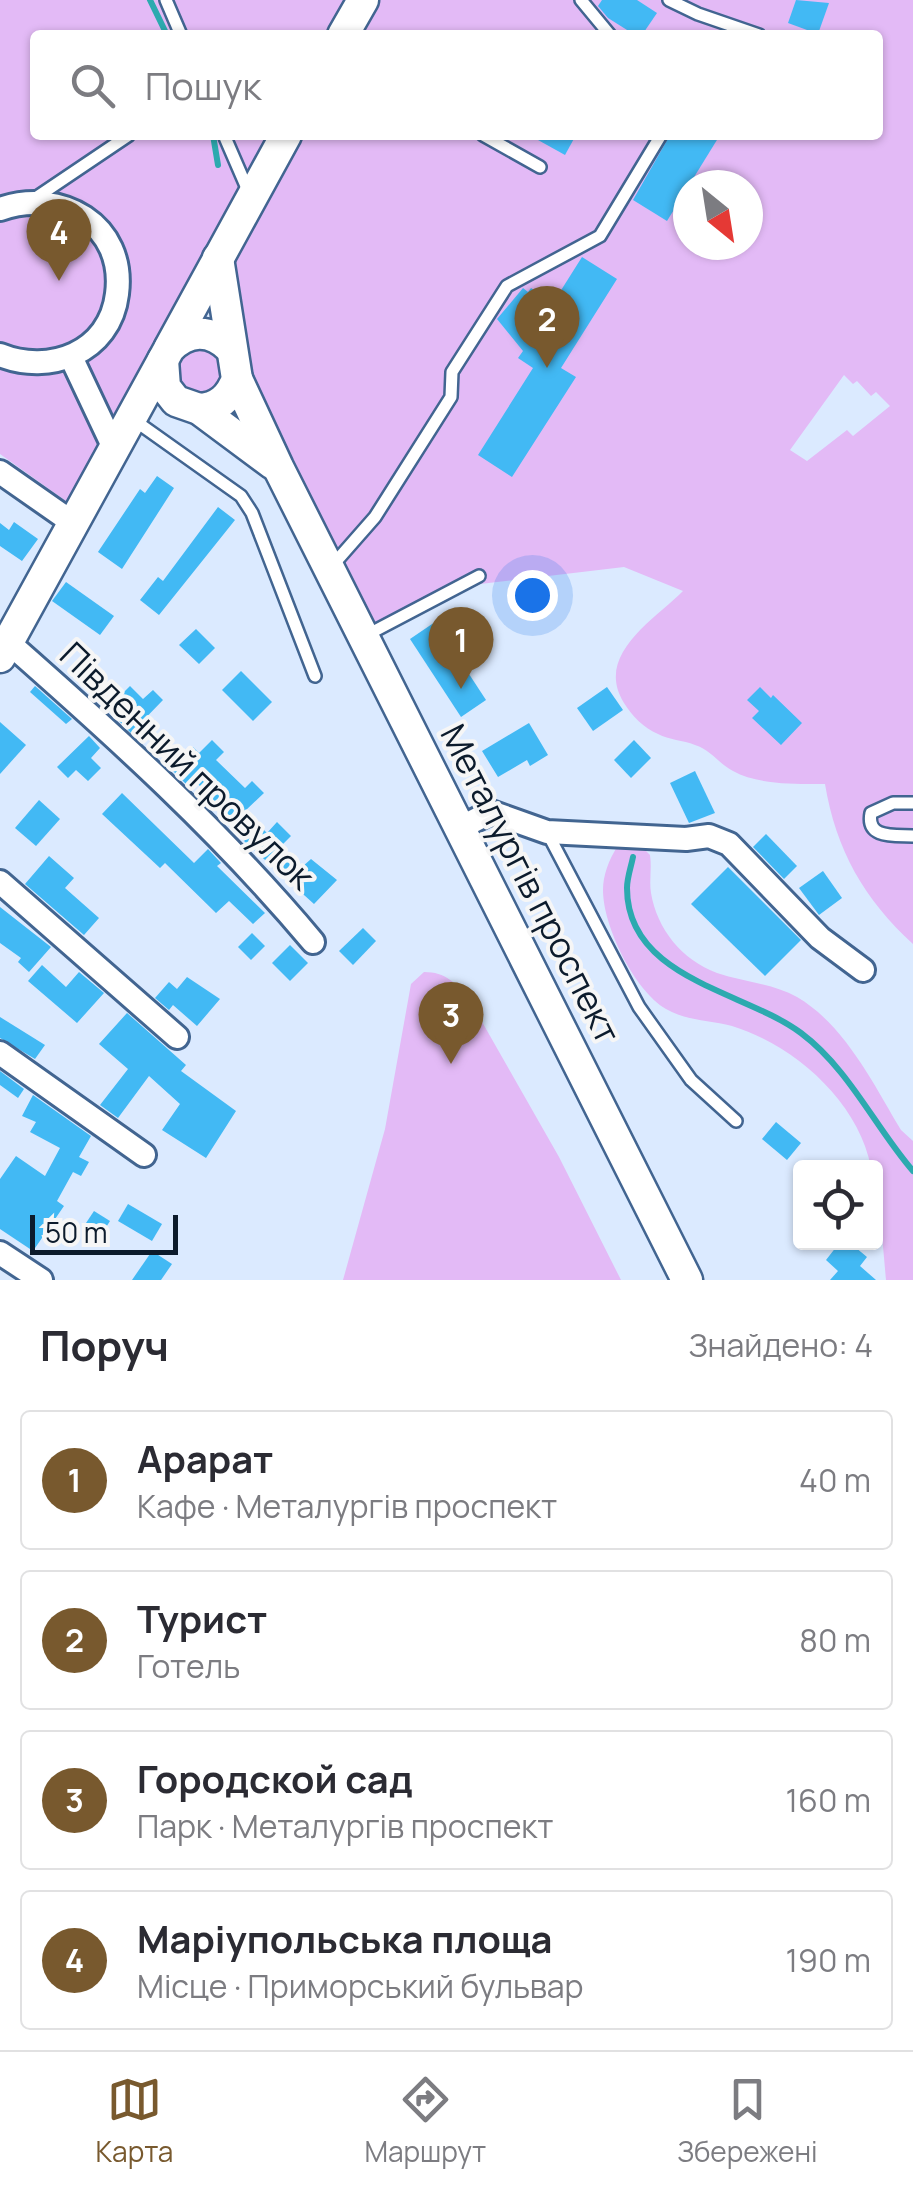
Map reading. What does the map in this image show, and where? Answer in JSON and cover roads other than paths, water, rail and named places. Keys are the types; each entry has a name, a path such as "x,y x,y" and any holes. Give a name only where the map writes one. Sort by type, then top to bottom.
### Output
{"street":[{"path":"347,30 364,0"},
{"path":"4,650 283,140"},
{"path":"0,209 30,201 60,204 86,217 106,238 117,266 118,295 109,320 93,342 71,357 46,364 19,363 0,356"},
{"path":"134,413 187,405 214,406 226,398 237,379 218,258"},
{"path":"230,348 203,333 180,338 166,354 164,387 278,468"},
{"path":"71,357 114,448"},
{"name":"Металургів проспект","path":"237,379 278,468 687,1280"},
{"path":"0,472 73,524"},
{"name":"Південний провулок","path":"4,650 131,750 263,882 313,942"},
{"path":"460,828 491,812 547,832 686,839 710,836 730,844 820,938 863,970"},
{"path":"0,882 177,1036"},
{"path":"0,1053 144,1155"},
{"path":"0,1252 41,1280"}],"lane":[{"path":"166,0 179,30"},
{"path":"581,0 606,30"},
{"path":"669,0 744,30"},
{"path":"698,14 706,0"},
{"path":"30,201 121,140"},
{"path":"226,140 250,198"},
{"path":"492,140 540,167"},
{"path":"329,569 375,517 451,397 452,372 507,286 600,236 659,140"},
{"path":"134,413 241,496 252,513 316,676"},
{"path":"363,637 479,576"},
{"path":"913,802 875,809 869,819 879,834 913,836"},
{"path":"547,832 640,1006 692,1080 736,1120"}],"waterway":[{"path":"150,0 165,30"},
{"path":"214,140 218,165"},
{"path":"633,857 627,888 632,919 646,943 667,963 693,979 777,1018 818,1047 848,1081 913,1171"}],"place":[{"name":"Маріупольська площа","path":"59,281"},
{"name":"Турист","path":"547,368"},
{"name":"Арарат","path":"461,689"},
{"name":"Городской сад","path":"451,1064"}]}
